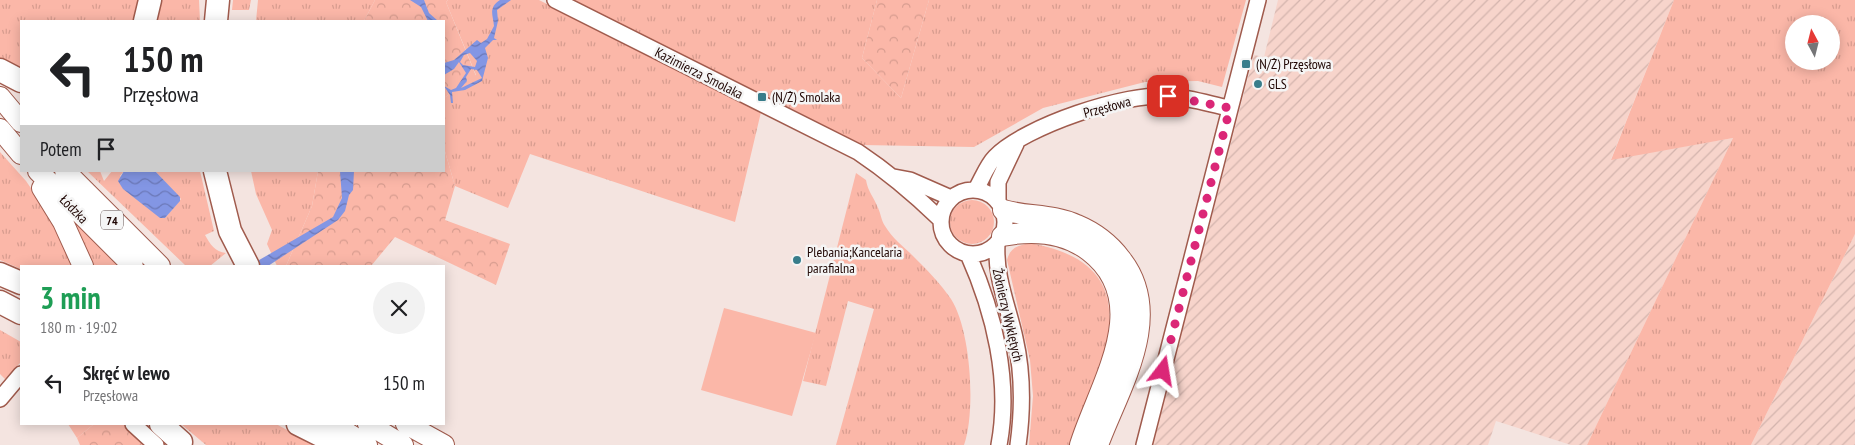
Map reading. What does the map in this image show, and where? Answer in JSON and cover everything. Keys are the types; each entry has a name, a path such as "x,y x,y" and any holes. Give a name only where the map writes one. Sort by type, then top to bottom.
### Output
{"highway":[{"path":"145,20 150,0"},
{"path":"208,0 209,20"},
{"path":"216,20 218,0"},
{"path":"0,70 20,80"},
{"path":"215,172 226,214 237,245 247,265"},
{"path":"0,274 20,283"},
{"path":"0,302 20,312"},
{"path":"162,425 183,443"},
{"path":"300,425 340,445"}],"main road":[{"path":"0,98 20,121"},
{"path":"0,129 20,153"},
{"path":"33,172 63,222 83,265"},
{"name":"Łódzka","path":"39,172 132,265"},
{"name":"Łódzka","path":"66,172 159,265"},
{"path":"1000,205 1076,224 1095,233 1106,242 1128,268 1139,298 1140,326 1135,351 1098,445"},
{"path":"999,240 1024,232 1036,232 1076,243 1101,262 1116,287 1122,312 1119,336 1111,364 1080,445"},
{"path":"168,425 183,443"},
{"path":"335,425 367,445"},
{"path":"370,425 403,445"},
{"path":"408,425 444,445"}],"street":[{"name":"Kazimierza Smolaka","path":"555,0 858,152 894,177 903,188 940,219"},
{"path":"1144,445 1258,0"},
{"name":"Przęsłowa","path":"976,190 995,157 1045,125 1145,97 1168,96 1230,108"},
{"name":"Przęsłowa","path":"1000,205 998,182 1006,161 1019,140"},
{"name":"Kazimierza Smolaka","path":"894,177 910,180 951,198"},
{"path":"976,190 991,195 1000,205 1005,228 999,240 983,252 968,254 950,246 944,238 940,219 946,204 951,198 959,193 976,190"},
{"name":"Żołnierzy Wyklętych","path":"999,240 997,270 1012,324 1020,368 1022,408 1018,445"},
{"name":"Żołnierzy Wyklętych","path":"968,254 982,289 1001,364 1003,404 999,445"},
{"path":"0,399 20,375"},
{"path":"135,425 156,445"}],"shaded area":[{"path":"1278,0 1674,0 1611,159 1733,138 1587,445 1571,445 1496,421 1488,445 1152,445 1254,55 1264,57"},
{"path":"1855,234 1855,445 1751,445"}],"green space":[{"path":"0,0 140,0 136,20 20,20 20,70 0,59"},
{"path":"159,0 199,0 200,20 154,20"},
{"path":"233,0 251,0 249,10 232,10"},
{"path":"258,0 375,0 365,20 256,20"},
{"path":"375,0 448,0 446,2 476,76 445,97 445,20 365,20"},
{"path":"448,0 539,0 761,112 735,222 530,154 508,208 455,186 445,151 445,97 476,75 446,2"},
{"path":"568,0 877,0 862,58 901,98 929,0 1246,0 1222,87 1198,81 1145,82 1043,108 974,147 862,145"},
{"path":"877,0 929,0 901,98 862,58"},
{"path":"1674,0 1855,0 1855,234 1751,445 1587,445 1733,138 1611,160"},
{"path":"445,151 455,186 445,220 510,244 496,285 395,237 372,265 286,265 312,206 318,172 445,172"},
{"path":"0,152 26,181 48,213 74,265 20,265 20,269 0,260"},
{"path":"88,172 100,172 104,181 111,172 123,172 120,176 165,218 181,199 156,172 200,172 214,231 205,235 216,249 226,253 211,265 185,265"},
{"path":"251,172 318,172 312,206 286,265 277,265 267,244 272,230 256,194"},
{"path":"856,173 866,180 888,230 938,282 951,299 958,313 967,350 970,392 968,430 964,445 836,445 874,309 848,301 826,386 803,381"},
{"path":"972,200 984,204 990,210 994,222 990,234 984,240 972,244 960,240 954,234 950,222 954,210 960,204"},
{"path":"66,206 124,265 90,265"},
{"path":"1029,243 1069,255 1094,272 1106,295 1109,322 1105,351 1071,445 1029,445 1033,396 1030,360 1007,260 1015,248"},
{"path":"724,308 816,333 792,416 701,390"},
{"path":"0,330 20,341 20,363 5,379 0,374"},
{"path":"69,425 93,425 77,438"},
{"path":"93,425 126,425 147,445 80,445 77,438"},
{"path":"182,425 278,425 315,445 206,445"}],"water":[{"path":"410,0 424,0 429,13 437,20 428,20 421,7"},
{"path":"500,0 511,0 497,10 498,21 494,38 497,40 493,40 485,48 488,58 482,81 465,90 452,92 453,103 451,103 450,95 445,87 451,90 456,88 466,73 459,62 454,69 445,74 445,63 454,60 477,40 481,43 487,39 494,26 492,12 494,6","holes":["470,53 477,61 475,67 463,65 460,62 464,55","471,69 477,70 482,78 461,88 467,81 466,77"]},
{"path":"123,172 156,172 180,197 180,201 165,218 160,218 123,189 118,181"},
{"path":"340,172 354,172 353,190 349,195 345,211 338,220 270,265 251,265 333,217 342,198"}],"place":[{"name":"(N/Ż) Przęsłowa","path":"1246,64"},
{"name":"GLS","path":"1258,84"},
{"name":"(N/Ż) Smolaka","path":"762,97"},
{"name":"Plebania;Kancelaria parafialna","path":"797,260"}],"route":[{"path":"1163,371 1230,108 1168,96"}]}
